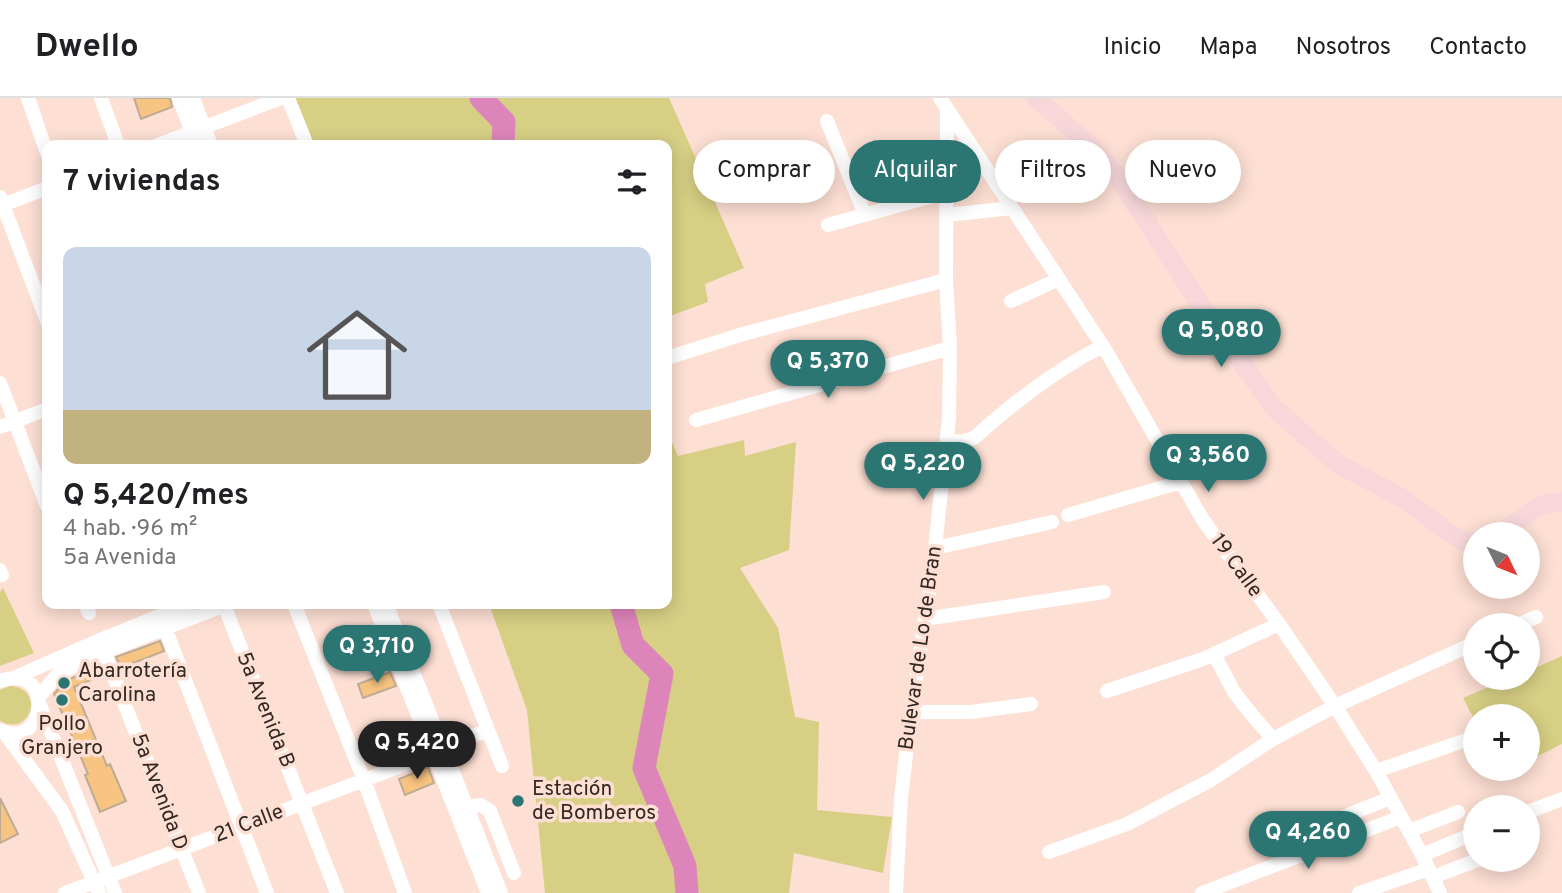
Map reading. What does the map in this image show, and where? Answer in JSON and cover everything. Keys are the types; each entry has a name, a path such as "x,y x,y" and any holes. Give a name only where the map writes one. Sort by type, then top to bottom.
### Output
{"main road":[{"path":"1036,98 1088,144 1116,174 1200,304 1273,408 1338,464 1404,499 1463,541"},
{"path":"1515,522 1548,502 1562,502"}],"street":[{"path":"28,98 43,140"},
{"path":"101,98 116,140"},
{"path":"179,98 198,135"},
{"path":"193,98 198,135"},
{"path":"178,140 198,135 281,98"},
{"path":"288,98 305,140"},
{"name":"Bulevar de Lo de Bran","path":"943,104 945,140"},
{"name":"19 Calle","path":"943,104 1103,346 1202,520 1279,624 1376,771 1440,893"},
{"path":"827,121 865,215"},
{"path":"42,190 1,202 42,308"},
{"path":"828,225 908,203"},
{"name":"Bulevar de Lo de Bran","path":"896,893 901,797 935,548 949,418 947,203"},
{"path":"947,215 1012,208"},
{"path":"1011,301 1059,279"},
{"path":"672,356 743,334 946,280"},
{"path":"947,440 961,442 974,438 1035,386 1103,346"},
{"path":"696,419 950,348"},
{"path":"0,383 42,493"},
{"path":"0,427 42,411"},
{"path":"1068,515 1181,482"},
{"path":"935,548 1052,522"},
{"path":"925,619 1104,592"},
{"path":"7,680 178,609"},
{"path":"2,731 21,732 34,722 39,701 58,674 104,652 160,616 202,609"},
{"name":"5a Avenida B","path":"228,609 337,893"},
{"path":"295,609 364,780 405,893"},
{"path":"376,609 438,749"},
{"path":"388,609 490,893"},
{"path":"441,609 502,766"},
{"path":"160,616 267,893"},
{"path":"1107,691 1203,659 1279,624"},
{"path":"1049,852 1127,824 1211,779 1273,739 1335,706 1463,648"},
{"name":"5a Avenida D","path":"104,652 198,893"},
{"path":"1214,654 1234,692 1273,739"},
{"path":"7,680 22,680 35,690 101,884"},
{"path":"911,712 971,712 1031,704"},
{"path":"2,731 62,811 101,884 115,893"},
{"name":"21 Calle","path":"65,893 101,884 182,849 488,731"},
{"path":"1376,771 1463,741"},
{"path":"448,776 467,807 490,893"},
{"path":"1336,820 1390,797"},
{"path":"1540,807 1562,799"},
{"path":"467,807 481,805 490,811 514,873"},
{"path":"1409,831 1458,812"},
{"path":"1202,893 1401,817"},
{"path":"1422,855 1463,838"},
{"path":"1359,893 1463,864"}],"shaded area":[{"path":"292,98 669,98 693,152 693,203 715,203 744,268 705,284 708,302 672,315 672,140 310,140"},
{"path":"744,440 745,456 796,442 789,550 740,568 778,628 795,717 819,722 817,810 892,817 883,873 794,853 789,893 545,893 527,710 491,609 672,609 672,442 678,456"},
{"path":"3,588 34,653 0,666 0,592"},
{"path":"1562,656 1562,744 1540,755 1540,704 1466,704 1463,698 1482,690 1540,690 1540,666"},
{"path":"10,686 21,689 31,702 30,711 20,723 0,721 0,690"}],"building":[{"path":"134,98 170,98 172,107 141,119"},
{"path":"160,641 164,651 121,668 116,657"},
{"path":"99,665 103,675 74,687 107,766 110,764 126,801 100,812 85,775 88,774 54,694 64,682"},
{"path":"390,672 396,686 363,698 358,684"},
{"path":"428,767 434,783 405,795 399,779"},
{"path":"0,798 18,834 0,843"}],"waterway":[{"path":"481,98 504,122 503,140"},
{"path":"622,609 633,645 662,674 644,768 685,866 687,893"}],"place":[{"name":"Abarrotería Carolina","path":"64,683"},
{"name":"Pollo Granjero","path":"62,700"},
{"name":"Estación de Bomberos","path":"518,801"}]}
